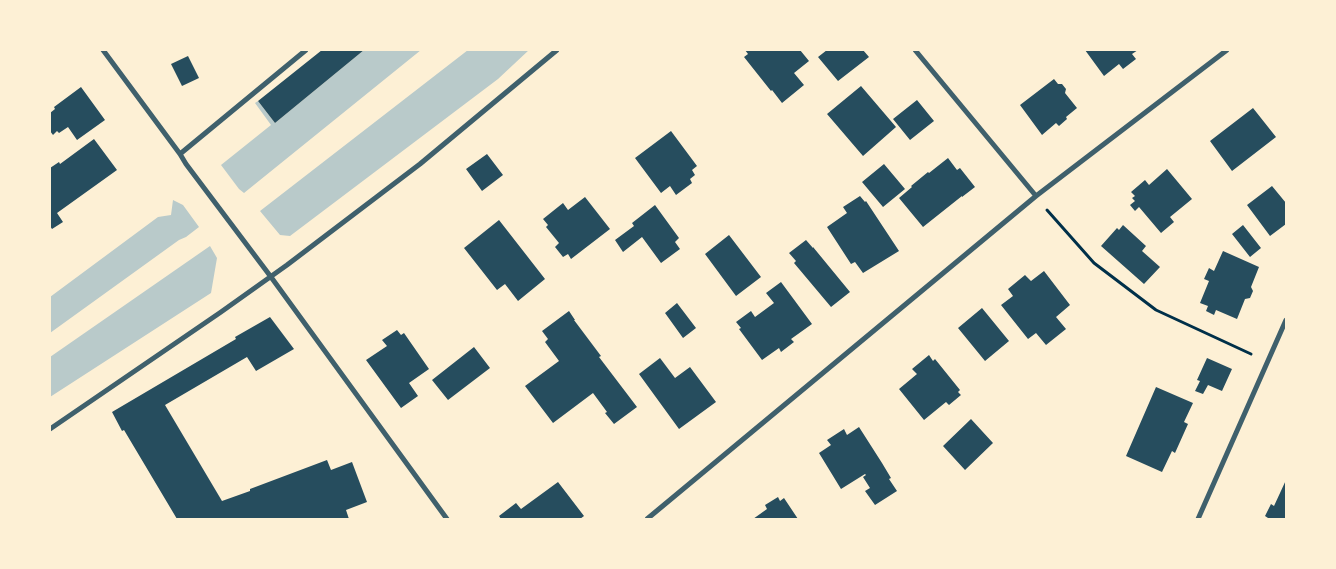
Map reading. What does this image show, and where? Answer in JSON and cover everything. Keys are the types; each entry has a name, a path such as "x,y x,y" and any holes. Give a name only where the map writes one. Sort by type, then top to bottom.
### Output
{"street":[{"path":"103,50 447,519"},
{"path":"180,154 306,50"},
{"path":"50,429 271,277 420,164 557,50"},
{"path":"915,50 1036,196"},
{"path":"647,519 1036,196 1227,50"},
{"path":"1198,519 1286,320"}],"path":[{"path":"1036,196 1094,263 1156,310 1268,361"}],"shaded area":[{"path":"364,50 421,50 244,193 239,189 221,165 271,125 255,103 258,101 275,123"},
{"path":"468,50 529,50 498,79 290,236 280,235 260,211"},
{"path":"173,200 183,205 199,227 50,333 50,297 158,217 171,215"},
{"path":"210,246 217,258 211,293 50,397 50,357"}],"building":[{"path":"322,50 364,50 275,123 258,101"},
{"path":"745,50 800,50 809,61 794,73 804,85 782,103 744,57 748,54"},
{"path":"827,50 863,50 869,57 838,81 818,57"},
{"path":"1085,50 1138,50 1132,54 1136,59 1123,69 1119,64 1104,76"},
{"path":"188,56 199,78 182,86 171,64"},
{"path":"1054,79 1066,89 1065,93 1077,108 1059,126 1056,123 1042,135 1020,105"},
{"path":"861,86 896,127 863,156 827,114"},
{"path":"81,87 105,120 77,140 68,127 59,133 57,131 53,135 50,131 50,113 55,109 54,107"},
{"path":"917,100 934,121 910,140 893,119"},
{"path":"1253,108 1276,137 1232,171 1210,141"},
{"path":"671,131 697,166 692,170 695,175 690,179 692,183 676,195 670,186 661,193 635,158"},
{"path":"94,139 117,170 57,213 63,222 52,229 50,226 50,168 59,162 60,164"},
{"path":"487,154 503,175 482,191 466,169"},
{"path":"948,158 957,170 960,168 975,187 923,227 899,198 928,172"},
{"path":"884,164 905,189 883,207 862,182"},
{"path":"1167,169 1192,199 1170,217 1174,222 1161,233 1139,207 1135,211 1130,205 1135,201 1132,198 1135,196 1131,192 1145,180 1149,185"},
{"path":"1272,186 1286,203 1286,224 1270,236 1247,205"},
{"path":"860,196 866,201 899,251 863,273 855,262 851,264 827,227 847,213 843,207"},
{"path":"585,197 610,229 571,259 568,254 563,257 555,247 559,243 546,227 548,225 543,219 563,203 568,210"},
{"path":"655,205 679,238 675,242 680,249 661,263 642,237 623,252 615,240 634,226 632,223"},
{"path":"499,220 545,279 518,301 505,284 497,290 464,248"},
{"path":"1123,225 1146,246 1142,251 1160,267 1144,284 1101,246 1117,228 1119,230"},
{"path":"1243,225 1261,248 1250,257 1232,234"},
{"path":"729,235 761,277 736,296 705,254"},
{"path":"806,240 850,292 831,307 794,263 796,261 789,253"},
{"path":"1223,251 1259,267 1251,287 1253,291 1250,298 1245,299 1237,319 1216,310 1214,315 1206,311 1208,306 1200,303 1209,281 1204,279 1209,268 1214,271"},
{"path":"1044,271 1070,305 1056,317 1066,329 1046,345 1036,333 1028,339 1001,305 1013,296 1008,289 1025,275 1031,281"},
{"path":"781,282 812,324 791,339 794,342 781,352 779,348 762,360 736,322 751,311 755,317 774,303 766,293"},
{"path":"677,303 696,328 683,338 665,313"},
{"path":"982,308 1009,341 985,361 958,328"},
{"path":"569,311 601,356 599,357 637,407 614,424 593,393 553,423 525,386 559,361 545,342 548,339 542,331"},
{"path":"270,317 294,349 256,371 247,357 165,405 222,501 327,460 331,470 352,462 367,502 346,510 349,519 177,519 112,412"},
{"path":"397,330 401,335 404,333 429,369 409,383 418,396 401,408 366,360 387,346 382,340"},
{"path":"474,347 490,368 448,400 432,380"},
{"path":"929,355 933,361 935,359 960,390 958,392 961,395 949,405 946,402 924,420 899,389 917,374 912,369"},
{"path":"660,358 675,378 690,367 716,402 679,429 639,374"},
{"path":"1207,358 1232,369 1222,391 1208,385 1203,394 1195,391 1200,381 1197,380"},
{"path":"1156,387 1193,403 1184,422 1188,424 1175,453 1172,451 1162,472 1126,456"},
{"path":"971,419 993,443 965,470 943,446"},
{"path":"859,427 897,491 875,505 865,491 870,488 863,477 865,474 841,489 819,453 831,445 827,440 844,429 847,435"},
{"path":"1286,480 1286,519 1267,519 1265,516 1271,504 1274,506"},
{"path":"558,482 584,516 580,519 501,519 499,516 516,503 521,509"},
{"path":"778,497 780,501 784,498 798,519 753,519 767,509 765,505"}]}
